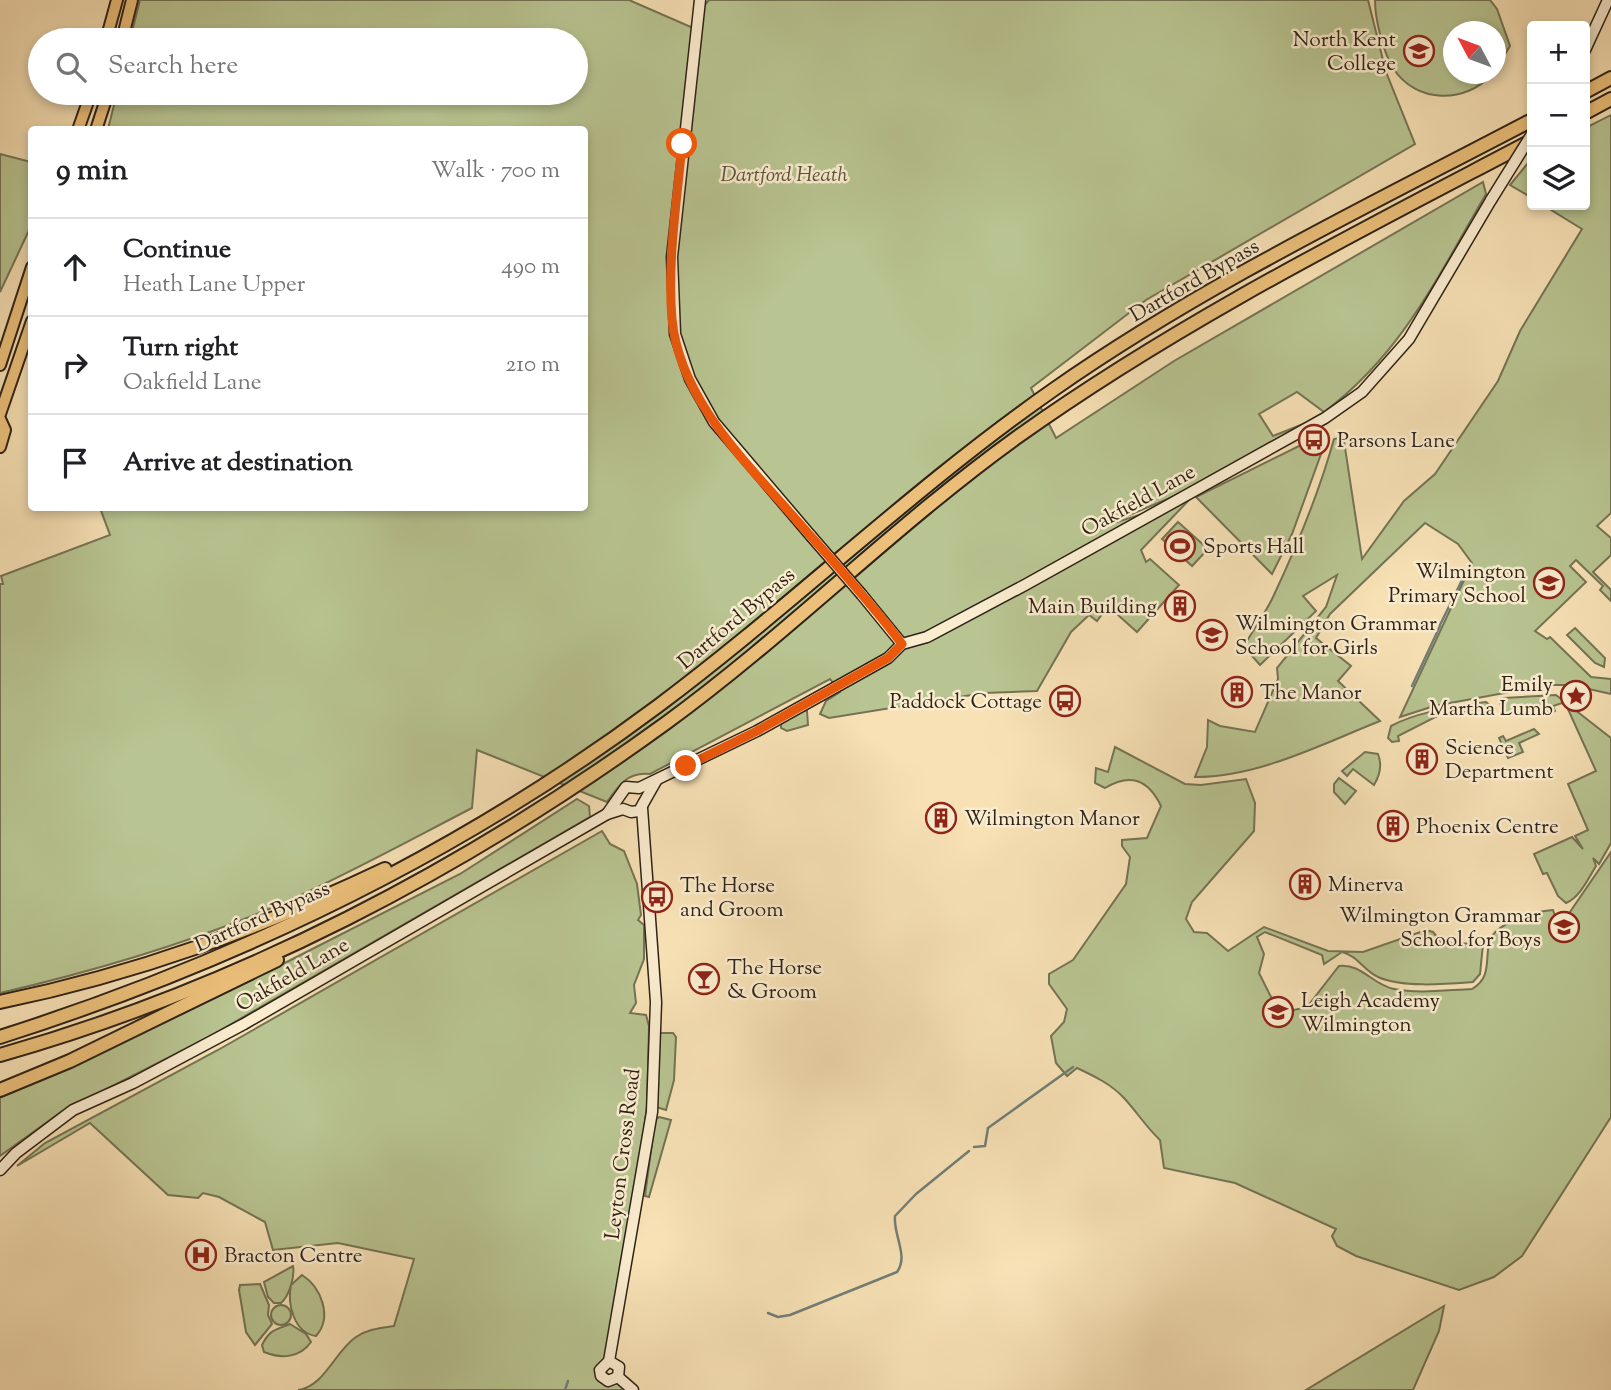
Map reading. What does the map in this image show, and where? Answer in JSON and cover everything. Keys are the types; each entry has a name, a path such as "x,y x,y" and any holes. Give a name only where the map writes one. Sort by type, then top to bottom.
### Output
{"highway":[{"path":"1590,89 1611,78"},
{"path":"1590,110 1611,99"},
{"name":"Dartford Bypass","path":"0,1037 133,992 233,952 344,900 474,828 558,775 657,706 728,652 932,479 1056,387 1211,291 1527,123"},
{"name":"Dartford Bypass","path":"0,1055 147,1006 260,960 378,903 485,844 668,722 964,477 1111,373 1276,275 1527,144"},
{"path":"0,1002 72,987 208,946 313,903 474,828"},
{"path":"0,1090 69,1061 258,971 378,903"}],"main road":[{"path":"109,28 117,0"},
{"path":"125,28 132,0"},
{"path":"79,126 87,105"},
{"path":"97,126 104,105"},
{"path":"0,365 28,279"},
{"path":"0,414 28,333"},
{"path":"0,419 5,430 0,447"}],"street":[{"path":"700,0 672,257 673,327 680,355 707,411 729,442 902,644"},
{"path":"1590,38 1608,0"},
{"name":"Oakfield Lane","path":"607,814 626,787 642,792 656,780 757,731 888,658 902,644 927,637 1025,585 1325,418 1362,393 1409,339 1527,142"},
{"path":"642,792 642,808"},
{"path":"618,798 627,811 643,825"},
{"name":"Oakfield Lane","path":"0,1170 16,1153 73,1110 133,1083 291,997 607,814 642,808"},
{"name":"Leyton Cross Road","path":"609,1361 652,1112 656,1002 642,808"},
{"path":"609,1361 619,1367 618,1377 611,1381 601,1376 602,1366 609,1361"},
{"path":"618,1377 633,1390"}],"green space":[{"name":"Dartford Heath","path":"140,0 629,0 700,31 703,7 709,0 1368,0 1386,72 1415,144 1146,300 1031,388 1056,438 1174,361 1483,182 1486,194 1416,312 1397,339 1351,389 1324,412 1297,392 1259,414 1273,436 1306,423 1184,492 1101,527 1190,499 1141,550 1146,562 1150,559 1179,585 1137,632 1108,606 1097,621 1089,615 1071,632 1037,691 984,693 829,718 820,714 826,701 840,692 830,679 650,774 630,777 607,802 477,750 472,808 359,867 290,900 219,929 74,975 0,993 1,576 110,535 101,511 588,511 588,126 109,126 114,105 588,105 588,28 133,28"},
{"path":"1375,0 1490,0 1501,21 1443,21 1443,84 1481,84 1469,91 1441,96 1415,88 1403,80 1393,68 1376,17"},
{"path":"1506,35 1510,46 1506,53"},
{"path":"1611,115 1611,513 1597,526 1611,538 1611,555 1593,572 1611,590 1611,601 1600,590 1603,586 1576,560 1570,566 1586,582 1535,631 1547,639 1550,637 1591,677 1611,679 1611,694 1571,685 1548,685 1434,706 1400,717 1472,563 1458,544 1425,523 1330,614 1316,638 1351,666 1338,681 1380,721 1290,758 1219,776 1195,777 1207,747 1208,720 1220,726 1255,732 1278,679 1277,668 1326,607 1337,575 1303,596 1316,611 1260,665 1246,649 1240,653 1269,604 1291,558 1334,439 1344,441 1362,559 1404,501 1435,474 1498,381 1520,331 1582,229 1551,210 1590,210 1590,126"},
{"path":"0,154 28,161 28,232 0,292"},
{"path":"1527,164 1527,195 1510,185"},
{"path":"1305,443 1325,443 1292,534 1272,574 1196,497"},
{"path":"1178,522 1208,549 1192,566 1162,539"},
{"path":"1575,628 1605,658 1604,667 1595,663 1567,635"},
{"path":"1556,695 1611,738 1611,843 1599,864 1593,858 1596,866 1587,882 1575,897 1566,903 1558,896 1547,873 1543,874 1534,854 1572,837 1583,849 1575,836 1588,830 1568,784 1596,771 1567,707 1562,703 1553,706 1555,711 1548,714 1538,708 1520,715 1503,713 1500,704 1504,698"},
{"path":"1486,702 1494,708 1452,714 1449,710 1398,736 1399,741 1392,742 1388,738 1391,726 1402,721 1437,710"},
{"path":"804,710 807,711 808,725 787,731 781,728 781,724"},
{"path":"1534,729 1539,734 1519,743 1523,752 1508,758 1499,738 1503,736 1506,741"},
{"name":"Leigh Academy Wilmington","path":"1115,747 1185,784 1201,785 1246,779 1255,803 1254,831 1192,902 1186,919 1194,932 1207,933 1228,951 1264,927 1328,951 1363,952 1426,930 1433,932 1442,943 1483,944 1480,974 1473,982 1412,984 1378,977 1342,952 1324,964 1322,955 1265,932 1257,937 1264,954 1259,973 1271,997 1294,1010 1307,1007 1339,966 1354,968 1394,989 1472,989 1483,979 1490,940 1500,928 1517,919 1553,910 1559,928 1611,852 1611,1117 1522,1256 1494,1277 1459,1290 1356,1256 1337,1246 1332,1236 1336,1229 1235,1183 1164,1168 1160,1140 1119,1093 1077,1068 1067,1076 1056,1063 1051,1036 1064,1022 1067,1009 1049,984 1049,974 1073,960 1126,884 1130,857 1122,846 1122,840 1147,838 1161,806 1150,790 1138,781 1122,781 1105,788 1095,783 1096,768 1108,772"},
{"path":"1365,752 1378,754 1380,769 1374,785 1353,769 1347,776 1342,771"},
{"path":"1339,778 1356,791 1345,804 1334,792 1334,784"},
{"path":"577,799 589,806 590,817 207,1038 61,1112 0,1156 0,1094 136,1036 460,874"},
{"path":"602,831 610,844 624,851 637,884 641,915 638,920 644,925 644,959 634,985 636,1003 630,1013 646,1015 649,1026 647,1107 634,1205 605,1372 632,1390 298,1390 316,1382 356,1337 394,1326 414,1259 338,1243 273,1250 265,1222 219,1197 203,1193 198,1198 168,1195 90,1123 17,1166 45,1143 218,1050"},
{"path":"660,1033 673,1033 676,1037 674,1080 666,1110 656,1107"},
{"path":"659,1117 671,1120 649,1197 645,1196 655,1120"},
{"path":"293,1266 287,1296 281,1303 274,1303 268,1297 264,1282"},
{"path":"302,1275 315,1287 323,1303 324,1320 316,1336 308,1334 297,1324 291,1309 291,1285"},
{"path":"260,1284 269,1305 268,1315 272,1324 255,1345 246,1332 239,1290 240,1285"},
{"path":"281,1305 288,1308 291,1315 288,1322 281,1325 274,1322 271,1315 274,1308"},
{"path":"1444,1306 1439,1331 1413,1390 1306,1390"},
{"path":"290,1324 306,1334 311,1342 307,1347 290,1356 264,1352 262,1345 268,1336"}],"waterway":[{"path":"1440,625 1466,572"},
{"path":"1412,686 1440,626"},
{"path":"974,1147 985,1146 988,1128 1073,1067"},
{"path":"768,1313 778,1317 790,1315 897,1272 901,1252 895,1216 916,1194 969,1151"},
{"path":"565,1390 568,1381"}],"place":[{"name":"North Kent College","path":"1419,51"},
{"name":"Parsons Lane","path":"1314,440"},
{"name":"Sports Hall","path":"1180,546"},
{"name":"Wilmington Primary School","path":"1549,583"},
{"name":"Main Building","path":"1180,606"},
{"name":"Wilmington Grammar School for Girls","path":"1212,635"},
{"name":"The Manor","path":"1237,692"},
{"name":"Emily Martha Lumb","path":"1576,696"},
{"name":"Paddock Cottage","path":"1065,701"},
{"name":"Science Department","path":"1422,759"},
{"name":"Wilmington Manor","path":"941,818"},
{"name":"Phoenix Centre","path":"1393,826"},
{"name":"Minerva","path":"1305,884"},
{"name":"The Horse and Groom","path":"657,897"},
{"name":"Wilmington Grammar School for Boys","path":"1564,927"},
{"name":"The Horse & Groom","path":"704,979"},
{"name":"Leigh Academy Wilmington","path":"1278,1012"},
{"name":"Bracton Centre","path":"201,1255"}],"route":[{"path":"682,144 672,257 672,320 680,355 690,379 700,400 729,442 880,614 902,644 888,658 757,731 686,766"}]}
